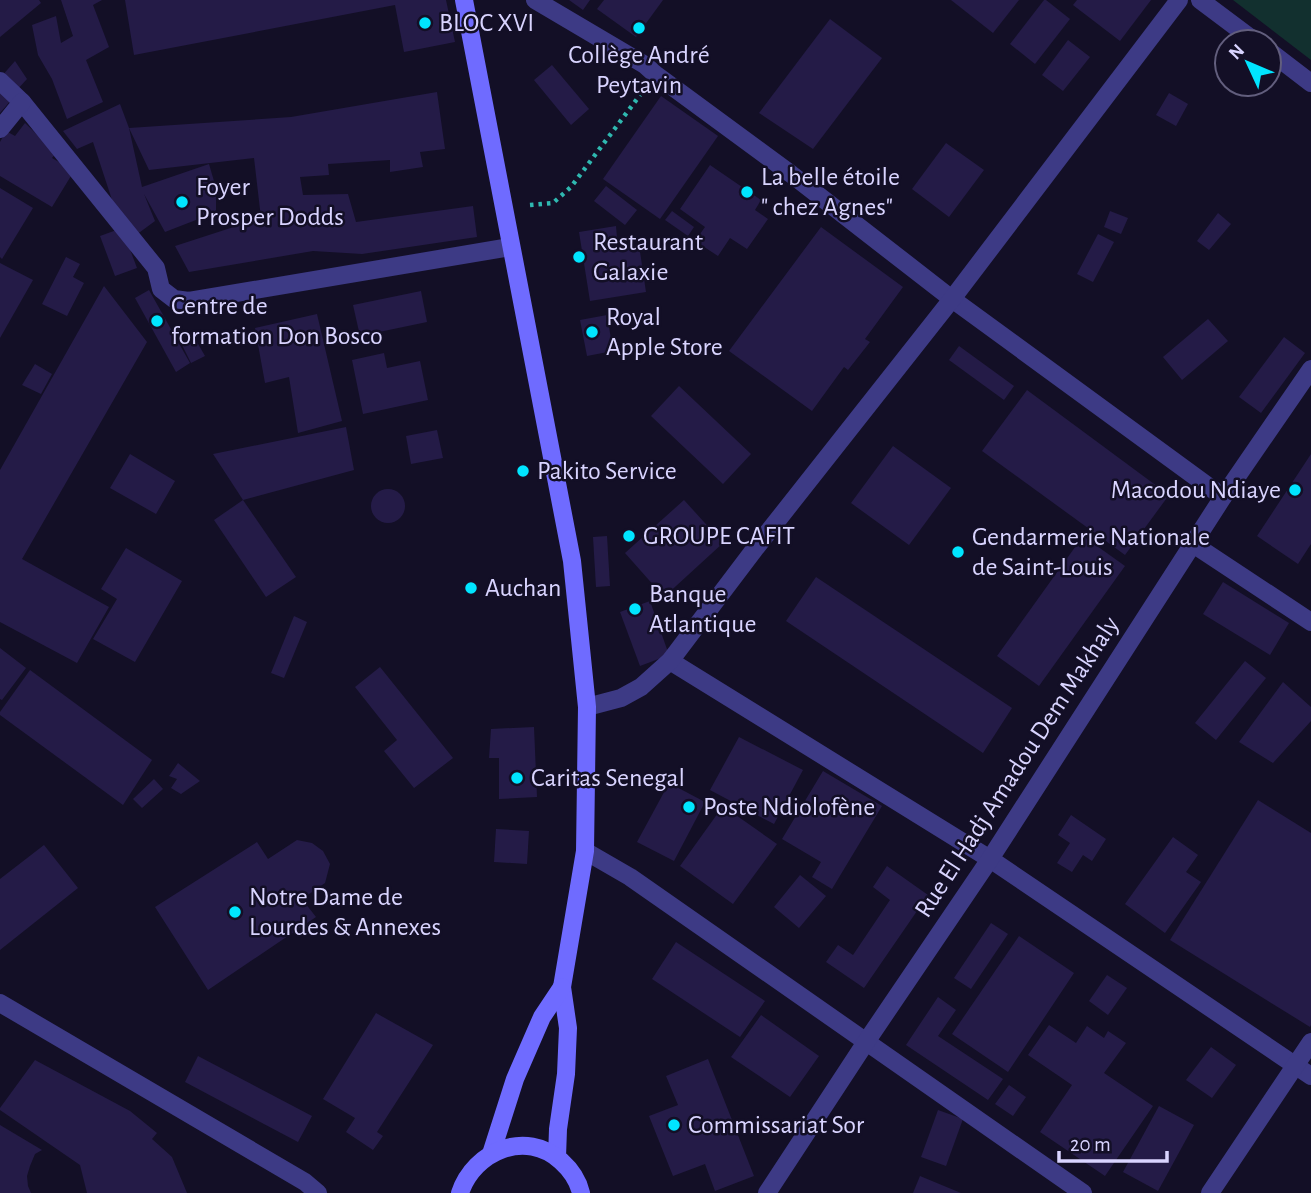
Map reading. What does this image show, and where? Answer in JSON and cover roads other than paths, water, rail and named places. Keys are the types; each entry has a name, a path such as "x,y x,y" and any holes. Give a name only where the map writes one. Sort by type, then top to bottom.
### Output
{"street":[{"path":"464,0 572,561 586,707 585,851 562,987 568,1028 557,1157"},
{"path":"535,0 645,65 953,299 1223,497"},
{"path":"586,707 621,698 641,687 670,661 953,299 1179,0"},
{"path":"1200,0 1237,28"},
{"path":"1283,62 1311,83"},
{"path":"0,81 22,102 156,268 161,289 174,299 189,301 510,247"},
{"path":"0,130 22,102"},
{"name":"Rue El Hadj Amadou Dem Makhaly","path":"767,1193 990,859 1223,497 1311,369"},
{"path":"1193,544 1311,622"},
{"path":"670,661 990,859 1311,1076"},
{"path":"585,851 630,877 1083,1193"},
{"path":"491,1153 515,1079 542,1017 562,987"},
{"path":"0,1003 305,1182 318,1193"},
{"path":"1210,1193 1311,1042"},
{"path":"446,1193 461,1188 474,1166 491,1153 507,1147 524,1146 541,1149 557,1157 569,1168 582,1190"}],"place":[{"name":"BLOC XVI","path":"425,23"},
{"name":"Collège André Peytavin","path":"639,28"},
{"name":"La belle étoile \" chez Agnes\"","path":"747,192"},
{"name":"Foyer Prosper Dodds","path":"182,202"},
{"name":"Restaurant Galaxie","path":"579,257"},
{"name":"Centre de formation Don Bosco","path":"157,321"},
{"name":"Royal Apple Store","path":"592,332"},
{"name":"Pakito Service","path":"523,471"},
{"name":"Macodou Ndiaye","path":"1295,490"},
{"name":"GROUPE CAFIT","path":"629,536"},
{"name":"Gendarmerie Nationale de Saint-Louis","path":"958,552"},
{"name":"Auchan","path":"471,588"},
{"name":"Banque Atlantique","path":"635,609"},
{"name":"Caritas Senegal","path":"517,778"},
{"name":"Poste Ndiolofène","path":"689,807"},
{"name":"Notre Dame de Lourdes & Annexes","path":"235,912"},
{"name":"Commissariat Sor","path":"674,1125"}]}
